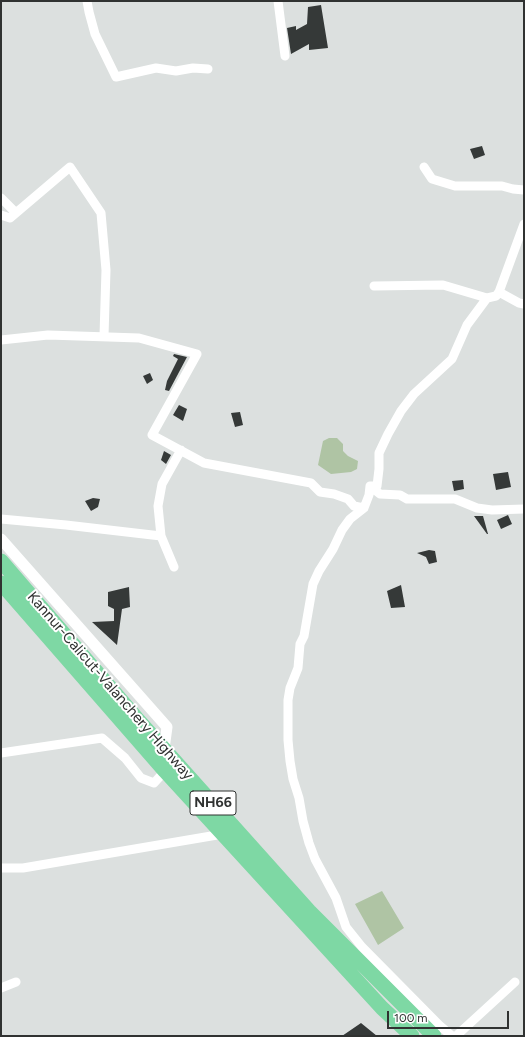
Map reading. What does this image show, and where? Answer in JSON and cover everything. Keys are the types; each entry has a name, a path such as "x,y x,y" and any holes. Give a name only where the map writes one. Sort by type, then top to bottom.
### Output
{"highway":[{"name":"Kannur-Calicut-Valanchery Highway","path":"1,561 164,749 309,911 434,1036"},
{"name":"Kannur-Calicut-Valanchery Highway","path":"1,583 165,771 382,1008 412,1036"}],"street":[{"path":"87,1 95,34 116,77 156,68 176,71 194,68 208,69"},
{"path":"278,1 285,56"},
{"path":"1,215 10,218 70,167 100,213 106,270 104,336"},
{"path":"424,167 432,179 454,186 502,186 524,190"},
{"path":"1,198 16,213"},
{"path":"374,286 443,285 487,298 496,296 499,292 524,224"},
{"path":"499,292 518,303 524,304"},
{"path":"370,486 377,486 380,469 379,453 388,434 402,411 414,394 452,359 466,326 487,298"},
{"path":"1,340 48,335 139,338 197,354 152,435 204,463 311,483 320,492 348,499 354,506 364,508"},
{"path":"174,567 161,536 158,506 162,484 181,450"},
{"path":"370,486 369,495 364,508 350,519 342,530 334,549 318,571 313,584 304,636 300,644 298,668 290,688 288,700 288,740 290,761 309,843 336,898 346,927 362,948 439,1025 452,1036"},
{"path":"370,486 380,494 400,495 407,499 455,499 477,508 492,510 524,509"},
{"path":"1,520 66,525 161,536"},
{"path":"1,539 167,727 164,749"},
{"path":"1,753 102,738 125,758 141,778 154,782 165,771"},
{"path":"1,868 23,868 223,834"},
{"path":"1,988 16,982"},
{"path":"456,1036 515,982"}],"green space":[{"path":"329,438 337,438 343,444 343,451 348,456 358,461 357,469 351,472 331,474 318,465 323,441"},
{"path":"382,891 404,928 378,945 355,904"}],"building":[{"path":"321,5 328,48 309,50 309,44 291,54 287,28 296,26 296,30 307,24 308,7"},
{"path":"482,146 485,155 474,159 470,149"},
{"path":"174,354 187,357 169,391 165,390 167,381 178,359 173,356"},
{"path":"150,373 153,380 147,384 143,376"},
{"path":"179,405 187,409 183,421 173,415"},
{"path":"240,412 243,425 235,427 231,413"},
{"path":"164,451 171,455 166,464 161,460"},
{"path":"508,472 511,487 496,490 493,474"},
{"path":"463,480 464,489 454,491 452,481"},
{"path":"93,498 100,499 98,507 91,511 85,501"},
{"path":"508,515 512,524 501,529 497,520"},
{"path":"474,516 483,516 488,534 487,534"},
{"path":"429,550 435,551 437,562 429,564 426,557 417,553"},
{"path":"401,585 405,607 391,608 387,591"},
{"path":"129,587 130,607 122,609 117,645 92,622 114,621 114,609 108,606 108,592"},
{"path":"361,1023 377,1036 342,1036"}]}
